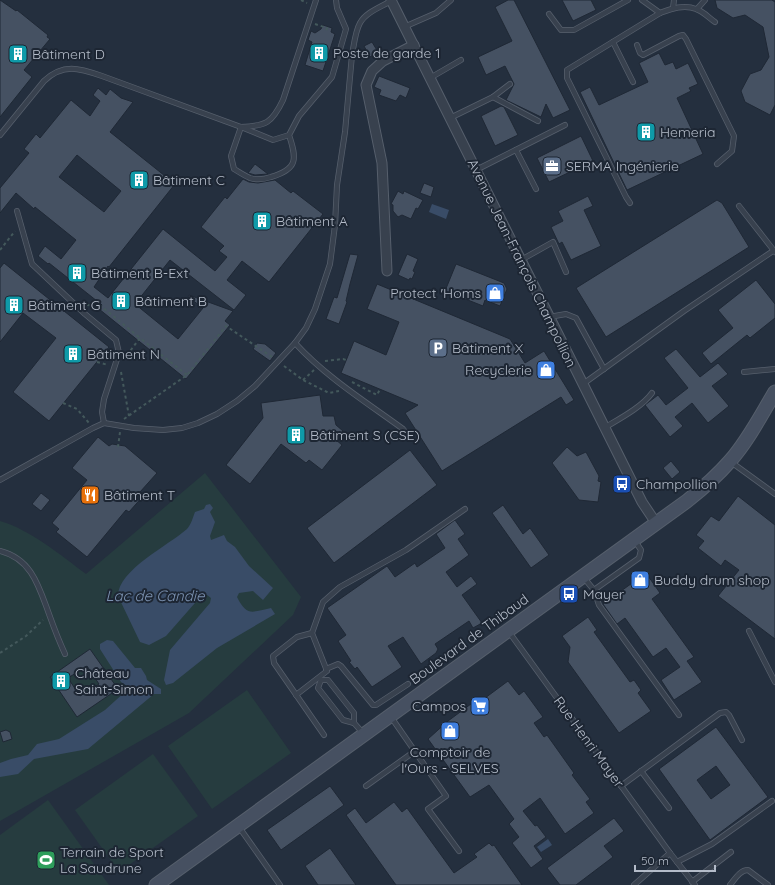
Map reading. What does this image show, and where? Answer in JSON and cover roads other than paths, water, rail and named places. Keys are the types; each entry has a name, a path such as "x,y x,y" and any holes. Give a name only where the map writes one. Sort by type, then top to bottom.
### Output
{"street":[{"name":"Avenue Jean-François Champollion","path":"391,1 604,428 642,502 656,523"},
{"path":"387,272 382,163 366,85 372,71 383,61 414,45"},
{"name":"Boulevard de Thibaud","path":"156,885 634,540 703,488 730,461 754,427 775,392"}],"lane":[{"path":"241,127 258,127 269,121 278,111 316,0"},
{"path":"241,127 231,156 234,169 251,178 266,179 284,173 293,165 294,152 289,135 299,116 332,77 346,29 337,8 336,0"},
{"path":"404,27 436,13 451,0"},
{"path":"549,14 562,30 574,30 628,0"},
{"path":"642,0 660,13"},
{"path":"673,8 674,0"},
{"path":"697,9 705,0"},
{"path":"0,480 92,428 104,423 134,428 163,430 182,428 198,423 217,414 237,401 255,386 295,343 306,328 315,309 330,264 335,225 337,184 345,132 352,55 360,23 374,10 391,1"},
{"path":"630,203 567,78 567,70 660,13 673,8 688,7 697,9 714,22"},
{"path":"637,45 640,53 643,55 680,36 683,35 686,39 734,136 732,151 717,164"},
{"path":"613,42 633,82"},
{"path":"430,78 461,60"},
{"path":"0,135 50,75 68,68 81,69 102,76 273,140 289,135"},
{"path":"450,118 492,97 510,84"},
{"path":"492,97 538,121"},
{"path":"476,170 565,125"},
{"path":"516,150 536,189"},
{"path":"583,384 684,311 774,252 739,206"},
{"path":"17,211 32,264 85,314 116,340 119,353 104,399 102,412 104,423"},
{"path":"521,260 553,242 566,272"},
{"path":"549,317 566,314 576,318 604,369"},
{"path":"295,343 306,355 344,386 403,429 410,438"},
{"path":"744,372 775,369"},
{"path":"604,428 630,412 652,393"},
{"path":"730,461 775,494"},
{"path":"296,694 319,679 327,671 312,633 324,602 340,587 406,550 466,509"},
{"path":"594,590 639,558 641,550 634,540"},
{"path":"0,551 8,553 21,561 38,584 57,638 65,654"},
{"path":"583,576 594,590 599,605 679,715"},
{"name":"Rue Henri Mayer","path":"508,631 676,862 693,883"},
{"path":"749,631 775,682"},
{"path":"312,633 297,637 273,656 274,663 324,735"},
{"path":"326,669 338,664 341,666 373,705 376,706 408,684"},
{"path":"319,679 318,688 342,720 354,723 364,734"},
{"path":"319,679 328,680 333,685 354,713 354,723"},
{"path":"621,786 720,713 726,712 729,715 742,740"},
{"path":"390,715 446,796 428,809 459,852"},
{"path":"366,786 416,751"},
{"path":"641,771 669,808"},
{"path":"676,862 712,844 772,801"},
{"path":"238,826 280,885"},
{"path":"693,883 730,852"},
{"path":"634,885 670,853"},
{"path":"730,885 744,870 748,870 768,885"}],"water":[{"path":"432,204 449,210 446,219 429,212"},
{"name":"Lac de Candie","path":"210,504 213,508 210,512 215,522 210,536 211,540 224,535 227,541 235,547 249,566 273,588 263,600 253,591 239,593 237,597 244,608 251,612 271,608 275,614 217,648 173,683 166,685 164,680 170,650 210,603 211,598 207,595 202,595 166,636 149,645 140,642 118,596 120,586 135,568 187,529 195,512 204,509 206,505"},
{"path":"107,640 113,641 135,668 141,668 147,680 161,689 161,694 154,694 88,749 34,759 18,774 0,777 0,763 28,755 37,744 59,739 105,710 126,691 127,686 121,682 100,649 100,644"},
{"path":"548,839 552,845 541,852 537,847"}],"place":[{"name":"Poste de garde 1","path":"319,53"},
{"name":"Bâtiment D","path":"18,54"},
{"name":"Hemeria","path":"646,132"},
{"name":"SERMA Ingénierie","path":"552,166"},
{"name":"Bâtiment C","path":"139,180"},
{"name":"Bâtiment A","path":"262,221"},
{"name":"Bâtiment B-Ext","path":"77,273"},
{"name":"Protect 'Homs","path":"495,293"},
{"name":"Bâtiment B","path":"121,301"},
{"name":"Bâtiment G","path":"14,305"},
{"name":"Bâtiment X","path":"438,348"},
{"name":"Bâtiment N","path":"73,354"},
{"name":"Recyclerie","path":"546,370"},
{"name":"Bâtiment S (CSE)","path":"296,435"},
{"name":"Champollion","path":"622,484"},
{"name":"Bâtiment T","path":"90,495"},
{"name":"Buddy drum shop","path":"640,580"},
{"name":"Mayer","path":"569,594"},
{"name":"Château Saint-Simon","path":"61,681"},
{"name":"Campos","path":"480,706"},
{"name":"Comptoir de l'Ours - SELVES","path":"450,731"},
{"name":"Terrain de Sport La Saudrune","path":"46,860"}]}
